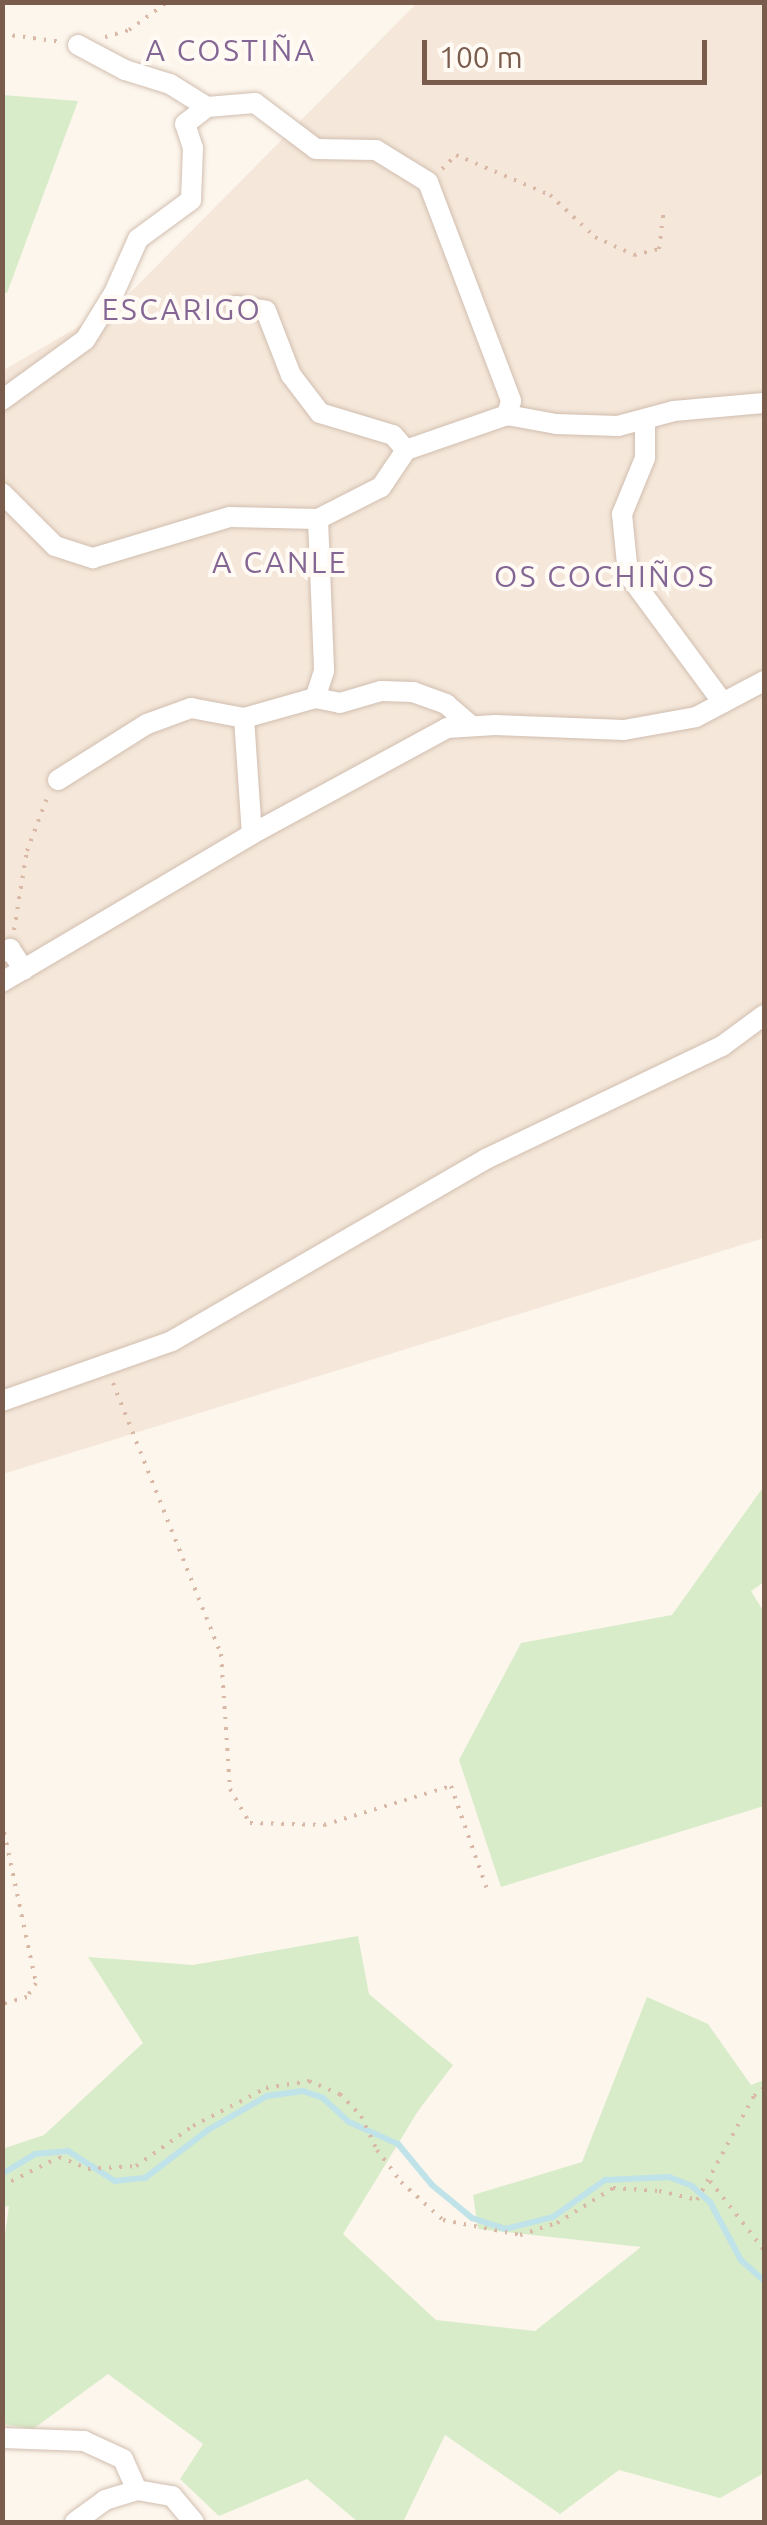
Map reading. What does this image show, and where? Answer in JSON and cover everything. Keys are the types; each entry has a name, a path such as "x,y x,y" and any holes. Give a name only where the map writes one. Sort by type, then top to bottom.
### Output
{"street":[{"path":"78,44 126,70 170,84 207,107"},
{"path":"2,400 85,340 114,294 138,239 192,200 193,148 185,124 207,107 255,103 316,149 376,150 428,182 511,401 507,414"},
{"path":"236,306 266,311 291,375 320,413 392,435 406,450"},
{"path":"2,494 55,546 94,558 230,517 318,519 381,487 406,450 507,414 556,424 618,426 674,412 764,403"},
{"path":"645,419 645,458 622,514 628,574 723,703"},
{"path":"315,698 324,671 318,519"},
{"path":"2,982 252,834 448,728 624,730 696,717 764,682"},
{"path":"58,780 148,724 192,708 244,718 315,698 340,704 381,691 413,692 446,704 471,726"},
{"path":"244,718 252,834"},
{"path":"6,950 24,970"},
{"path":"2,1401 172,1341 486,1159 722,1046 764,1015"},
{"path":"2,2438 84,2441 123,2459 137,2490"},
{"path":"75,2522 105,2500 137,2490 172,2496 194,2522"}],"path":[{"path":"428,182 456,155 550,195 595,237 634,255 659,249 664,212"},
{"path":"6,950 40,806 58,780"},
{"path":"106,1364 221,1654 230,1789 250,1822 324,1825 451,1786 488,1892"},
{"path":"2,1822 36,1983 27,1997 2,2004"},
{"path":"2,2186 59,2157 88,2169 136,2166 193,2126 266,2088 309,2082 340,2094 367,2125 401,2182 443,2220 520,2235 557,2223 586,2201 613,2188 659,2190 697,2200 754,2096 764,2088"},
{"path":"710,2181 764,2250"}],"shaded area":[{"path":"417,3 764,3 764,1238 3,1474 2,371 121,302"}],"green space":[{"path":"3,95 78,101 7,293 2,293"},
{"path":"764,1486 764,1582 751,1591 764,1612 764,1806 501,1887 459,1760 521,1643 672,1615"},
{"path":"358,1936 369,1994 453,2065 418,2111 343,2234 436,2320 535,2331 641,2247 478,2229 473,2195 582,2162 647,1997 708,2024 751,2085 764,2080 764,2473 720,2498 619,2470 560,2514 445,2435 403,2522 358,2522 307,2479 219,2516 180,2479 203,2444 108,2374 33,2429 3,2424 2,2257 9,2206 3,2207 2,2149 44,2135 143,2043 88,1957 193,1965"}],"waterway":[{"path":"2,2174 35,2154 68,2151 115,2181 145,2178 208,2130 267,2096 303,2091 323,2098 349,2122 398,2144 432,2185 472,2218 505,2229 553,2217 605,2180 669,2177 692,2186 710,2202 741,2260 764,2281"}],"district":[{"name":"A COSTIÑA","path":"231,50"},
{"name":"ESCARIGO","path":"182,309"},
{"name":"A CANLE","path":"280,562"},
{"name":"OS COCHIÑOS","path":"605,576"}]}
